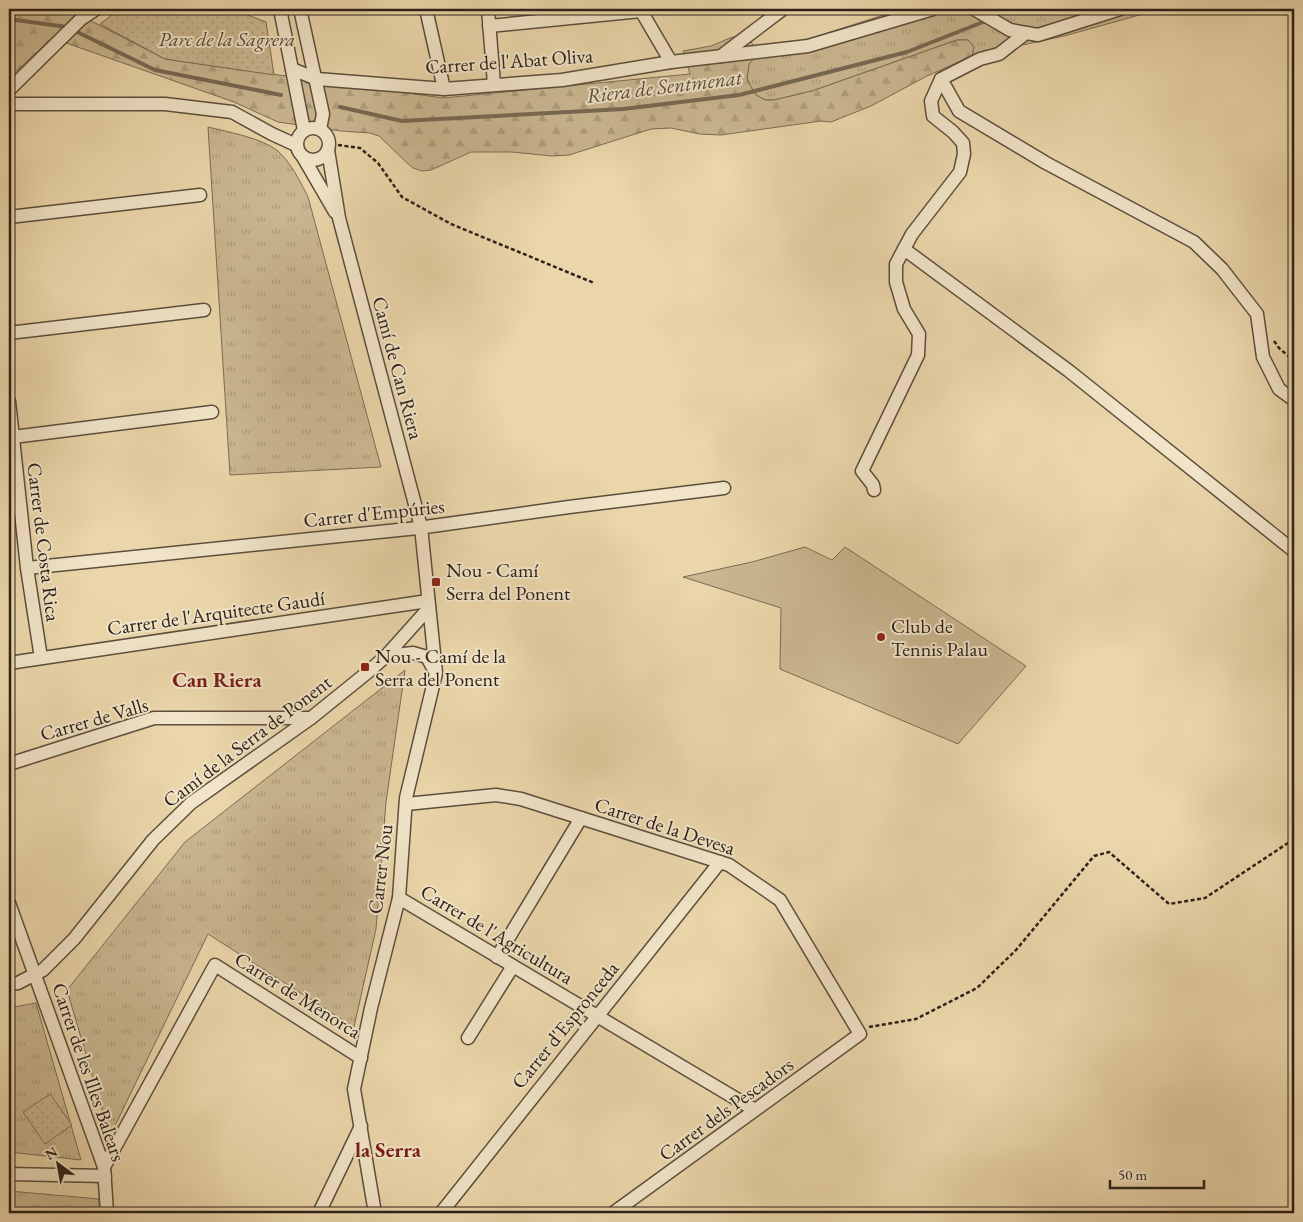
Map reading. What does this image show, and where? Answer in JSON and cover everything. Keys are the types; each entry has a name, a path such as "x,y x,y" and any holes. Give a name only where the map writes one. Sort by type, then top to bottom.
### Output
{"street":[{"path":"9,90 81,19 96,9"},
{"path":"280,9 304,130"},
{"path":"300,9 323,114 320,129"},
{"path":"426,9 444,89"},
{"path":"488,9 494,84"},
{"path":"721,56 783,9"},
{"name":"Carrer de l'Abat Oliva","path":"292,69 316,79 444,89 562,80 671,62 808,46 933,9"},
{"path":"974,9 1010,30 1038,35 1120,9"},
{"path":"489,26 641,10 671,62"},
{"path":"874,490 862,471 918,355 919,334 904,309 896,282 896,264 912,234 960,172 964,154 963,143 933,116 931,101 941,79 980,59 999,54 1026,33"},
{"path":"941,79 959,110 1046,163 1194,242 1222,268 1257,314 1264,356 1279,389 1294,400"},
{"path":"9,104 165,104 232,112 296,145"},
{"path":"312,127 320,129 328,138 329,147 322,158 317,160 303,157 298,152 296,145 298,137 304,130 312,127"},
{"name":"Camí de Can Riera","path":"329,147 339,218 421,528"},
{"name":"Camí de Can Riera","path":"303,157 339,218"},
{"path":"9,217 200,195"},
{"path":"904,249 1069,371 1294,551"},
{"path":"9,333 204,310"},
{"name":"Carrer de Costa Rica","path":"9,400 27,568 41,658"},
{"path":"13,436 212,412"},
{"name":"Carrer d'Empúries","path":"27,568 421,528 569,506 724,488"},
{"name":"Carrer Nou","path":"375,1213 354,1089 371,1008 399,898 406,804 436,672 421,528"},
{"name":"Camí de la Serra de Ponent","path":"9,984 18,983 43,970 74,939 153,840 191,803 311,718 386,656 429,604"},
{"name":"Carrer de l'Arquitecte Gaudí","path":"9,663 429,604"},
{"path":"386,656 412,653 427,657 436,672"},
{"name":"Carrer de Valls","path":"9,764 154,718 311,718"},
{"name":"Carrer de la Devesa","path":"406,804 496,796 520,799 729,864 780,900 859,1032"},
{"path":"497,956 581,818"},
{"name":"Carrer d'Espronceda","path":"441,1213 720,862"},
{"name":"Carrer de l'Agricultura","path":"399,898 755,1110"},
{"name":"Carrer de les Illes Balears","path":"9,903 104,1171 107,1213"},
{"name":"Carrer de Menorca","path":"104,1171 215,965 361,1058"},
{"path":"468,1038 513,966"},
{"name":"Carrer dels Pescadors","path":"614,1213 859,1032"},
{"path":"318,1213 361,1126"},
{"path":"9,1174 104,1171"}],"path":[{"path":"329,147 360,148 378,163 402,197 451,224 594,283"},
{"path":"859,1032 868,1027 916,1019 977,988 1016,950 1094,856 1109,852 1169,904 1205,898 1294,840"}],"green space":[{"path":"9,9 68,9 165,59 443,98 690,74 683,51 711,46 740,35 750,41 755,48 756,56 749,64 747,78 756,95 765,100 774,100 812,91 957,40 968,40 974,47 972,56 927,76 871,106 831,122 821,121 721,135 700,134 671,128 651,129 569,155 552,156 512,152 471,152 431,170 422,171 413,168 379,136 370,133 278,122 234,102 52,38 9,78"},
{"name":"Parc de la Sagrera","path":"120,9 232,9 266,22 274,75 165,59 100,24"},
{"path":"902,9 1161,9 1064,36 972,56 974,47 968,40 957,40 812,91 774,100 765,100 756,95 751,87 747,78 749,64 756,56"},
{"path":"208,127 245,136 271,146 287,161 305,191 381,467 230,475"},
{"name":"Club de Tennis Palau","path":"805,547 832,560 845,547 1026,666 958,744 780,669 781,608 683,577 752,562"},
{"path":"405,670 386,802 376,929 354,1027 208,934 110,1136 67,990 185,842"},
{"path":"36,1003 81,1160 9,1152 9,1008"},
{"path":"50,1094 72,1125 45,1144 23,1112"},
{"path":"9,1191 99,1199 99,1213 9,1213"}],"waterway":[{"name":"Riera de Sentmenat","path":"1006,13 1016,9"},
{"name":"Riera de Sentmenat","path":"9,19 67,27 155,70 281,95"},
{"name":"Riera de Sentmenat","path":"340,107 402,121 623,109 739,95 907,52 983,22"}],"place":[{"name":"Nou - Camí Serra del Ponent","path":"436,582"},
{"name":"Club de Tennis Palau","path":"881,637"},
{"name":"Nou - Camí de la Serra del Ponent","path":"365,667"}],"district":[{"name":"Can Riera","path":"217,679"},
{"name":"la Serra","path":"388,1149"}]}
